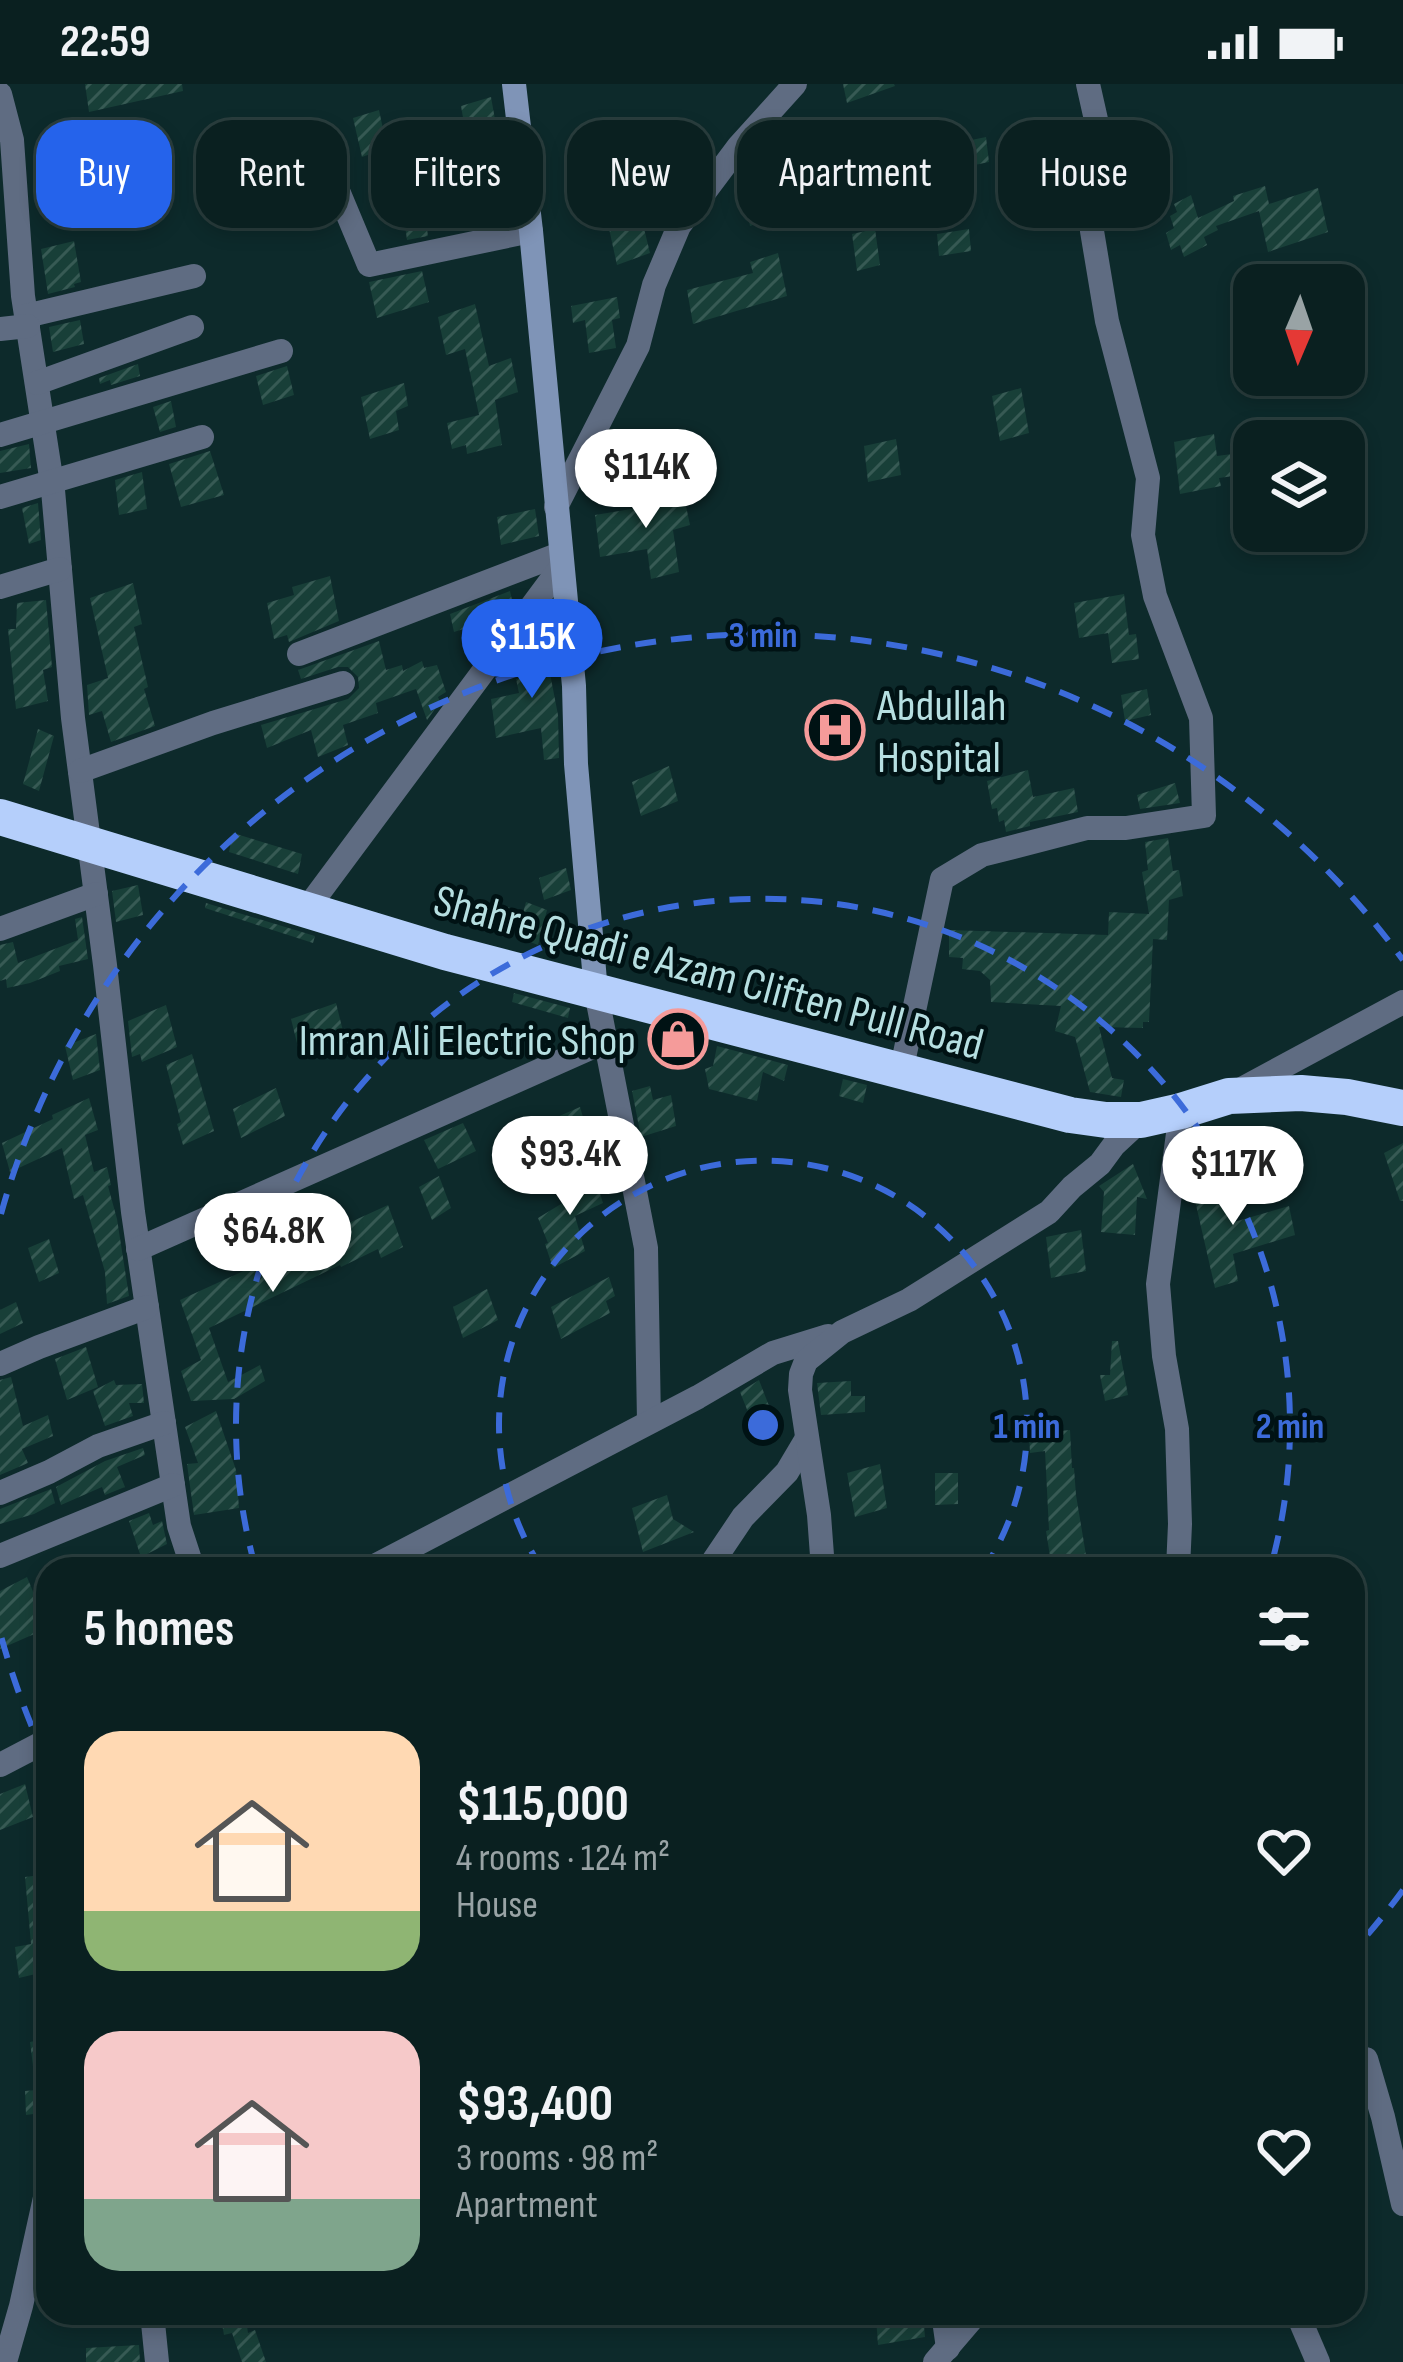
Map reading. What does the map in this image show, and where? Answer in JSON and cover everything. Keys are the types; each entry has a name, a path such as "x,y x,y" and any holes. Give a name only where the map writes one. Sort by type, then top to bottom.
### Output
{"highway":[{"name":"Shahre Quadi e Azam Cliften Pull Road","path":"0,817 445,952 1070,1115 1141,1120 1229,1096 1301,1093 1403,1108"}],"street":[{"path":"514,84 574,686 596,992 646,1248 650,1423"},
{"path":"556,508 638,346 654,285 679,226 739,146 796,84"},
{"path":"901,1072 942,879 982,855 1087,828 1126,828 1204,816 1201,718 1155,596 1143,535 1148,478 1107,321 1092,231 1099,133 1088,84"},
{"path":"0,94 12,140 27,321 52,481 80,771 138,1249 179,1526 189,1557"},
{"path":"347,213 369,266 531,231"},
{"path":"0,329 194,276"},
{"path":"37,383 192,326"},
{"path":"0,435 281,351"},
{"path":"0,497 202,437"},
{"path":"299,654 561,561"},
{"path":"306,910 561,561"},
{"path":"0,587 60,569"},
{"path":"80,771 343,683"},
{"path":"0,929 96,894"},
{"path":"1229,1096 1403,1002"},
{"path":"138,1249 606,1041"},
{"path":"1179,1557 1177,1429 1164,1356 1158,1268 1181,1111"},
{"path":"392,1557 650,1423 773,1353 842,1332 910,1300 1049,1212 1141,1120"},
{"path":"0,1364 147,1307"},
{"path":"822,1557 801,1374 806,1361 842,1332"},
{"path":"0,1492 98,1446 164,1423"},
{"path":"716,1557 743,1517 788,1472 806,1440"},
{"path":"0,1556 173,1485"},
{"path":"0,1765 36,1746"},
{"path":"1365,2060 1384,2117 1403,2204"},
{"path":"4,2362 36,2238"},
{"path":"153,2325 157,2362"},
{"path":"942,2355 943,2325"},
{"path":"942,2355 966,2325"},
{"path":"1303,2325 1318,2362"}],"building":[{"path":"85,84 182,84 183,91 89,112"},
{"path":"843,84 894,84 895,86 847,103"},
{"path":"491,97 495,120 463,120 461,106"},
{"path":"379,110 381,120 371,120 371,154 362,157 353,118"},
{"path":"986,137 989,162 974,165 974,139"},
{"path":"1265,186 1269,204 1318,188 1328,232 1268,252 1259,211 1216,226 1218,230 1204,237 1207,245 1184,257 1180,245 1171,250 1166,233 1174,228 1170,216 1177,212 1174,204 1191,195 1198,218 1234,201 1233,196"},
{"path":"405,228 427,228 428,236 407,240"},
{"path":"609,228 644,228 650,253 617,265"},
{"path":"875,229 880,265 857,271 852,234"},
{"path":"969,229 971,251 939,256 937,234"},
{"path":"74,241 81,282 48,294 41,249"},
{"path":"778,253 787,296 693,324 687,290 753,273 750,262"},
{"path":"422,271 429,302 377,318 369,282"},
{"path":"617,297 620,318 612,320 616,348 589,353 585,320 573,323 571,306"},
{"path":"475,304 489,366 511,358 518,392 495,400 502,445 467,454 466,445 452,449 447,423 479,415 465,349 446,355 438,317"},
{"path":"80,320 84,344 53,352 49,327"},
{"path":"138,364 140,376 100,384 99,378"},
{"path":"287,366 294,395 263,405 256,376"},
{"path":"404,383 408,406 396,411 399,430 370,439 361,397"},
{"path":"1021,388 1029,433 1000,441 992,396"},
{"path":"171,401 176,427 160,432 153,407"},
{"path":"1214,434 1217,456 1233,454 1233,476 1219,478 1221,486 1180,494 1174,442"},
{"path":"896,439 901,475 868,482 864,446"},
{"path":"29,444 31,468 0,473 0,451"},
{"path":"210,451 224,495 181,507 169,464"},
{"path":"142,472 147,509 119,515 115,480"},
{"path":"682,487 690,525 673,530 679,572 651,579 647,549 600,557 595,515 649,506 647,498"},
{"path":"38,503 41,540 29,544 22,508"},
{"path":"535,509 539,536 501,545 497,517"},
{"path":"330,576 339,621 289,642 287,635 274,639 267,603 294,595 292,587"},
{"path":"133,583 142,624 134,627 155,726 111,742 102,711 89,715 87,685 108,678 90,598"},
{"path":"510,591 513,604 504,616 454,632 450,614"},
{"path":"1124,594 1129,635 1136,634 1139,659 1112,663 1108,633 1079,638 1074,603"},
{"path":"46,600 52,667 43,670 48,701 16,709 8,629 16,629 17,603"},
{"path":"553,636 555,661 548,663 558,715 559,758 544,760 541,728 496,738 491,699 519,693 516,679 527,675 523,646"},
{"path":"379,641 386,670 402,665 403,671 422,661 424,668 437,665 446,692 438,697 440,702 427,720 416,689 376,703 378,713 343,725 348,745 318,757 311,730 267,748 261,725 348,699 359,688 358,677 348,667 301,679 298,670"},
{"path":"1147,689 1151,715 1125,721 1121,695"},
{"path":"38,729 54,736 39,791 23,784"},
{"path":"669,766 678,801 641,816 632,782"},
{"path":"1028,770 1033,797 1074,788 1078,812 1006,832 997,808 992,809 987,781"},
{"path":"1175,783 1180,803 1140,809 1137,795"},
{"path":"233,833 302,854 298,874 229,852"},
{"path":"1168,838 1183,896 1169,900 1167,940 1153,939 1149,1022 1143,1022 1143,1028 1099,1027 1112,1078 1124,1080 1121,1097 1090,1092 1075,1037 1055,1031 1061,1006 991,1002 990,980 980,971 962,969 963,958 949,957 949,930 1108,935 1109,912 1149,914 1142,872 1148,870 1145,842"},
{"path":"566,868 571,890 544,900 539,878"},
{"path":"138,885 143,915 116,922 112,891"},
{"path":"494,902 523,913 526,902 547,910 538,945 517,937 519,930 490,920"},
{"path":"206,903 315,936 313,943 205,908"},
{"path":"82,917 88,959 59,966 60,971 30,983 7,988 6,979 0,981 0,945 13,942 18,963 78,940 75,919"},
{"path":"514,993 570,1008 568,1018 512,1002"},
{"path":"336,1003 344,1035 299,1051 291,1019"},
{"path":"166,1005 177,1047 142,1062 140,1054 132,1057 128,1021"},
{"path":"96,1034 100,1070 73,1080 65,1046"},
{"path":"717,1046 788,1065 784,1081 763,1072 757,1101 709,1089 705,1069 713,1066"},
{"path":"192,1054 214,1131 183,1145 166,1065"},
{"path":"843,1079 867,1085 863,1103 839,1096"},
{"path":"650,1086 653,1100 671,1095 676,1126 641,1137 632,1091"},
{"path":"276,1088 285,1116 241,1138 233,1109"},
{"path":"89,1098 98,1130 85,1135 94,1172 107,1167 129,1296 107,1304 105,1272 83,1195 74,1199 62,1148 10,1172 2,1143"},
{"path":"580,1107 585,1124 555,1137 550,1120"},
{"path":"463,1123 476,1151 438,1169 424,1140"},
{"path":"1403,1143 1403,1201 1400,1201 1384,1153"},
{"path":"1133,1164 1147,1199 1137,1197 1135,1235 1101,1232 1104,1192 1099,1186"},
{"path":"591,1165 603,1203 575,1216 585,1251 553,1268 538,1218 574,1196 568,1177"},
{"path":"1224,1172 1234,1222 1289,1206 1295,1235 1233,1254 1238,1281 1215,1288 1191,1183"},
{"path":"439,1176 451,1208 432,1220 419,1187"},
{"path":"388,1205 403,1247 381,1258 378,1249 209,1328 228,1382 260,1365 265,1381 234,1399 191,1401 181,1371 201,1360 180,1300"},
{"path":"1081,1230 1086,1271 1051,1278 1046,1237"},
{"path":"49,1239 59,1273 39,1282 28,1248"},
{"path":"609,1277 615,1296 606,1301 610,1313 561,1339 551,1307"},
{"path":"487,1289 498,1320 463,1338 453,1307"},
{"path":"16,1302 23,1323 0,1334 0,1310"},
{"path":"1112,1341 1118,1341 1128,1395 1105,1401 1100,1375 1110,1375"},
{"path":"86,1347 98,1387 67,1400 55,1359"},
{"path":"11,1377 23,1426 48,1415 53,1436 22,1449 28,1463 0,1475 0,1380"},
{"path":"114,1380 116,1385 142,1384 144,1403 129,1403 133,1416 105,1426 93,1391"},
{"path":"759,1380 771,1411 752,1422 740,1392"},
{"path":"851,1381 851,1396 865,1396 865,1412 821,1415 817,1383"},
{"path":"216,1411 236,1470 239,1508 194,1515 187,1464 198,1463 185,1427"},
{"path":"1070,1430 1086,1557 1050,1557 1045,1451 1030,1453 1029,1434"},
{"path":"143,1448 145,1455 117,1467 125,1487 105,1495 102,1487 61,1505 56,1487 105,1461"},
{"path":"880,1464 887,1508 855,1517 847,1473"},
{"path":"935,1473 958,1473 958,1504 935,1505"},
{"path":"51,1489 55,1503 0,1524 0,1509"},
{"path":"667,1495 673,1519 694,1532 643,1552 632,1508"},
{"path":"149,1513 153,1525 162,1521 167,1544 141,1557 129,1521"},
{"path":"27,1577 36,1599 36,1633 0,1649 0,1591"},
{"path":"25,1784 33,1817 0,1830 0,1794"},
{"path":"36,1876 36,1974 19,1978 15,1947 31,1944 25,1877"},
{"path":"36,2041 36,2090 30,2042"},
{"path":"36,2090 36,2114 26,2115 25,2091"},
{"path":"222,2325 247,2325 248,2333 255,2330 266,2362 242,2362 232,2333 224,2335"},
{"path":"877,2325 924,2325 925,2337 878,2345"},
{"path":"139,2345 140,2362 86,2362 86,2348"}],"place":[{"name":"Abdullah Hospital","path":"835,730"},
{"name":"Imran Ali Electric Shop","path":"678,1039"}]}
